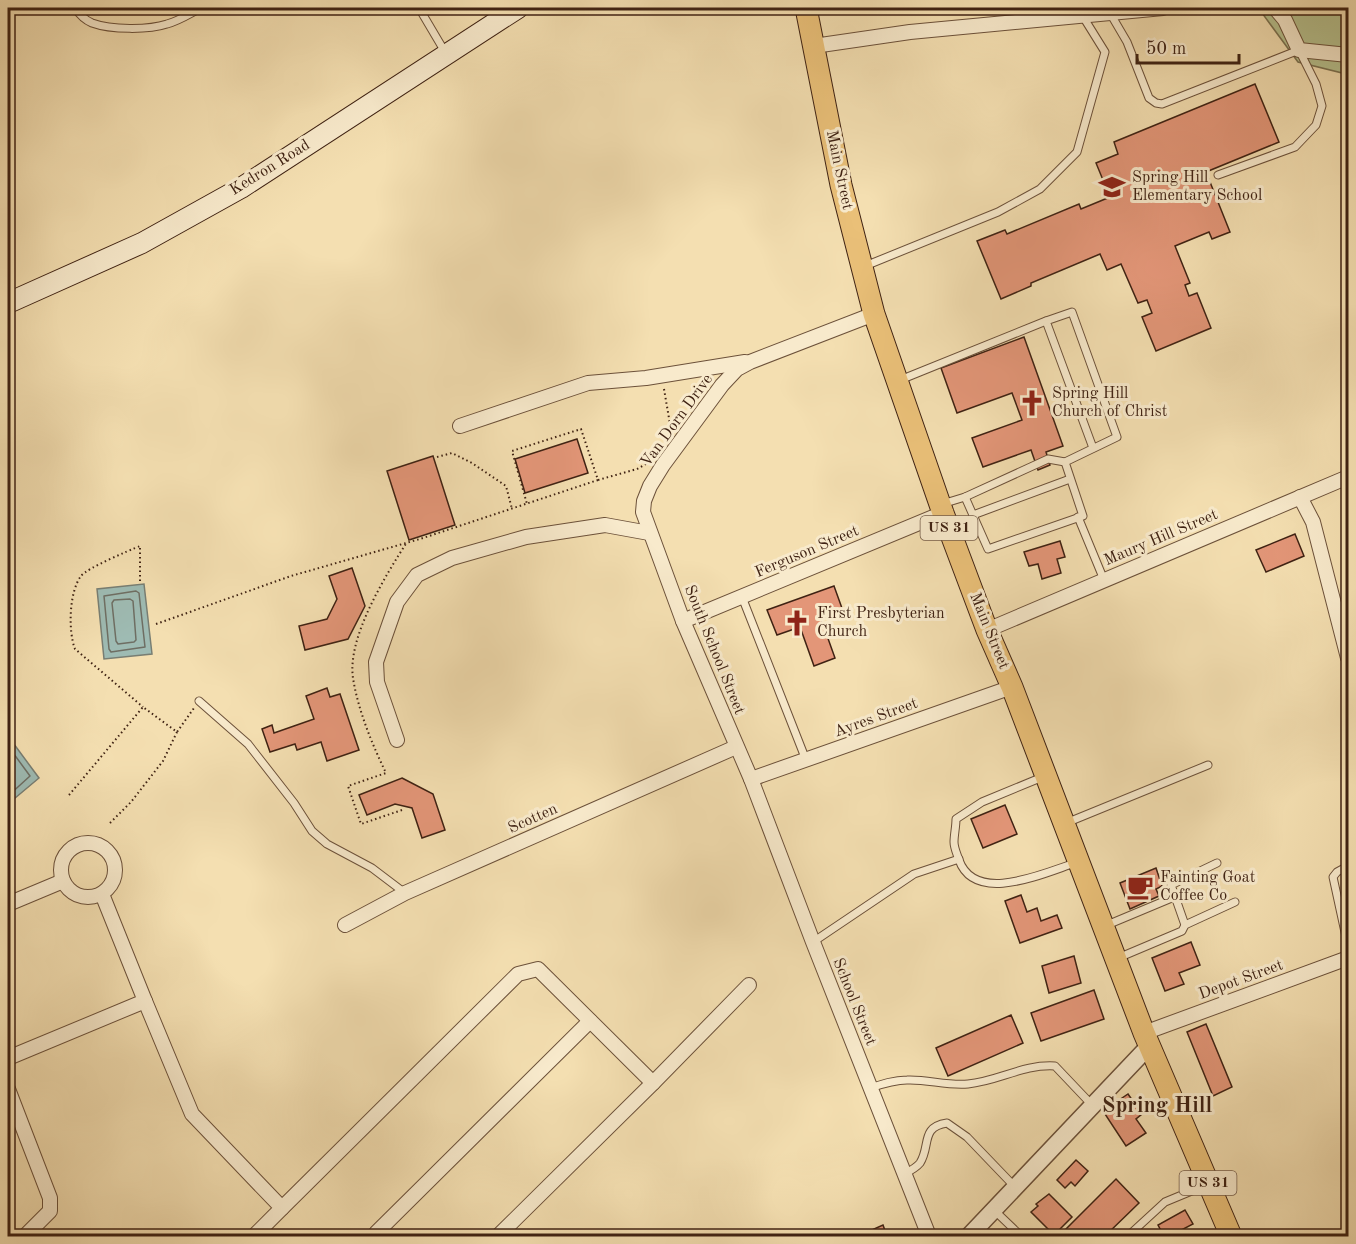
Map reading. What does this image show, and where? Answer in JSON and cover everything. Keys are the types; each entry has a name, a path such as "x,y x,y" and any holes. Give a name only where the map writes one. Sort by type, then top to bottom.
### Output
{"main road":[{"name":"Kedron Road","path":"8,303 142,243 241,188 518,8"},
{"name":"Main Street","path":"806,8 841,185 874,314 897,381 987,630 1012,687 1147,1039 1231,1236"}],"street":[{"path":"814,46 910,32 1163,8"},
{"path":"1275,8 1285,20 1299,50 1348,55"},
{"name":"Van Dorn Drive","path":"649,533 644,501 650,486 722,385 737,369 874,314"},
{"path":"460,426 588,383 646,378 750,362"},
{"name":"Maury Hill Street","path":"987,630 1348,477"},
{"path":"1300,497 1313,522 1348,658"},
{"name":"Ferguson Street","path":"683,621 942,509"},
{"path":"397,740 377,682 376,662 398,602 417,575 452,558 526,537 604,525 649,533"},
{"name":"South School Street","path":"649,533 683,621 751,779"},
{"name":"Ayres Street","path":"751,779 1012,687"},
{"name":"Scotten","path":"345,925 405,893 736,747"},
{"name":"School Street","path":"751,779 929,1236"},
{"path":"90,843 107,850 115,867 115,875 112,884 102,894 91,898 82,897 67,888 61,872 62,862 73,848 90,843"},
{"path":"8,904 63,881"},
{"path":"102,894 192,1114 282,1208"},
{"name":"Depot Street","path":"1147,1039 1348,958"},
{"path":"254,1236 518,974 538,969 653,1083"},
{"path":"498,1236 749,985"},
{"path":"8,1058 146,1001"},
{"path":"379,1236 376,1233 590,1021"},
{"path":"969,1236 1093,1106 1147,1039"},
{"path":"8,1089 50,1198 50,1211 25,1236"}],"lane":[{"path":"75,8 93,24 146,28 168,24 201,8"},
{"path":"419,8 446,54"},
{"path":"1110,13 1127,42 1149,98 1156,103 1162,104 1299,50 1316,84 1322,106 1316,125 1295,147 1218,175"},
{"path":"862,268 1006,207 1040,189 1077,152 1104,52 1082,15"},
{"path":"897,381 1072,312 1117,436 1065,462 1048,459 942,509"},
{"path":"1046,321 1093,448"},
{"path":"965,497 988,549 1083,516 1065,462"},
{"path":"973,515 1070,480"},
{"path":"1078,517 1104,580"},
{"path":"741,597 806,760"},
{"path":"199,701 248,744 294,803 312,831 327,844 372,868 405,893"},
{"path":"1063,824 1208,765"},
{"path":"1045,776 982,802 956,819 954,844 959,859 963,868 974,880 997,884 1017,882 1078,862"},
{"path":"813,942 914,874 959,859"},
{"path":"1185,925 1171,885 1217,864"},
{"path":"1348,866 1337,872 1333,878 1348,946"},
{"path":"1103,926 1174,897"},
{"path":"1116,959 1182,931 1185,925 1235,902"},
{"path":"870,1088 889,1082 908,1080 956,1085 1038,1065 1055,1066 1093,1106"},
{"path":"904,1174 914,1169 920,1162 928,1134 937,1125 947,1123 967,1137 1015,1187"},
{"path":"1128,1236 1164,1202 1209,1184"},
{"path":"994,1210 1021,1236"}],"path":[{"path":"663,384 670,424 667,441"},
{"path":"527,504 512,451 581,429 598,480"},
{"path":"436,457 452,453 506,486 512,509"},
{"path":"156,624 291,576 420,539 637,469 651,460"},
{"path":"140,581 140,546 91,568 81,576 70,616 71,638 75,649 143,707 177,732"},
{"path":"110,824 131,802 163,761 177,732 199,701"},
{"path":"69,795 143,707"}],"green space":[{"path":"1261,8 1348,8 1348,79 1346,74 1298,62 1262,13"}],"water":[{"path":"144,584 152,654 104,659 97,589"},
{"path":"8,736 39,778 8,804"}],"building":[{"path":"1255,84 1279,142 1206,172 1230,232 1212,239 1209,232 1175,246 1190,283 1185,285 1189,296 1197,293 1211,328 1156,351 1142,317 1152,313 1147,300 1138,303 1121,264 1107,270 1100,254 1031,283 1031,286 1001,299 977,241 1005,230 1007,234 1079,204 1081,209 1110,197 1096,163 1118,154 1114,142"},
{"name":"Spring Hill Church of Christ","path":"1024,337 1063,446 1046,452 1050,465 1038,470 1031,450 983,467 972,438 1022,420 1012,393 957,413 941,368"},
{"path":"577,439 588,473 525,493 515,459"},
{"path":"433,456 455,525 409,540 387,471"},
{"path":"1295,534 1304,556 1266,572 1256,550"},
{"path":"1060,541 1065,557 1057,559 1061,573 1042,579 1038,564 1029,566 1024,552"},
{"path":"352,568 365,606 348,639 305,650 299,626 327,619 337,599 329,576"},
{"name":"First Presbyterian Church","path":"834,586 843,611 821,619 835,658 814,666 800,627 777,635 767,610"},
{"path":"327,688 330,697 340,694 359,750 327,761 321,742 297,750 295,744 270,752 262,729 272,725 274,733 314,719 306,696"},
{"path":"402,778 433,794 445,830 422,838 412,808 395,804 367,815 359,795"},
{"path":"1005,805 1017,834 983,848 971,819"},
{"name":"Fainting Goat Coffee Co","path":"1156,868 1162,886 1156,889 1159,896 1130,909 1120,883"},
{"path":"1021,895 1027,912 1037,908 1041,921 1057,915 1062,928 1020,943 1005,901"},
{"path":"1191,942 1200,965 1179,973 1184,984 1165,991 1152,958"},
{"path":"1074,956 1081,983 1049,993 1042,966"},
{"path":"1094,990 1104,1019 1041,1041 1031,1013"},
{"path":"1011,1015 1023,1043 948,1076 936,1048"},
{"path":"1206,1024 1232,1087 1213,1096 1187,1032"},
{"path":"1128,1094 1142,1114 1136,1119 1146,1133 1126,1146 1103,1111"},
{"path":"1076,1160 1088,1171 1075,1186 1071,1182 1065,1188 1057,1180"},
{"path":"1116,1179 1139,1203 1105,1236 1059,1236"},
{"path":"1049,1194 1072,1217 1054,1235 1031,1212 1038,1206 1036,1204"},
{"path":"1185,1210 1193,1224 1170,1236 1164,1236 1158,1225"},
{"path":"883,1225 887,1236 869,1236 867,1232"}],"place":[{"name":"Spring Hill Elementary School","path":"1112,187"},
{"name":"Spring Hill Church of Christ","path":"1032,403"},
{"name":"First Presbyterian Church","path":"797,623"},
{"name":"Fainting Goat Coffee Co","path":"1140,887"}],"district":[{"name":"Spring Hill","path":"1157,1106"}]}
